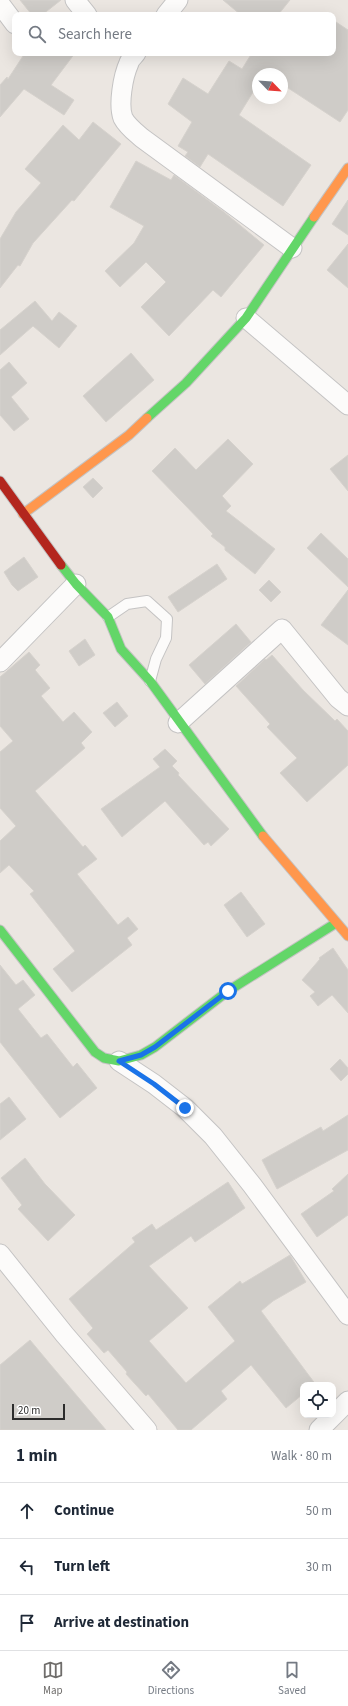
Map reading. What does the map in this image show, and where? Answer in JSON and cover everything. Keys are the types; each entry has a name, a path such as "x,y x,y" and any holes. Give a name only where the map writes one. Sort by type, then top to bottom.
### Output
{"street":[{"path":"75,0 85,12"},
{"path":"168,12 178,0"},
{"path":"0,4 12,20"},
{"path":"129,56 121,107 122,116 127,124 159,150 292,248"},
{"path":"23,514 129,435 186,383 246,318 292,248 348,168"},
{"path":"246,318 348,405"},
{"path":"0,481 76,584 108,617 121,648 150,681 178,723 268,843 348,936"},
{"path":"0,662 76,584"},
{"path":"178,723 282,629 338,698 348,706"},
{"path":"119,1061 141,1055 155,1047 228,991 336,923"},
{"path":"0,930 95,1052 104,1058 119,1061 149,1080 185,1108 213,1136 252,1185 348,1315"},
{"path":"0,1254 65,1335 147,1430"},
{"path":"319,1430 348,1401"}],"lane":[{"path":"108,617 127,604 148,601 167,619 166,638 156,659 150,681"}],"building":[{"path":"20,0 61,0 46,12 30,12"},
{"path":"223,0 290,0 280,12 237,12"},
{"path":"336,22 348,30 348,110 340,122 288,88 288,68 252,68 252,94 239,115 311,165 283,206 208,154 200,167 185,156 188,152 178,146 192,122 168,104 183,78 208,94 229,61 242,69 250,56 336,56"},
{"path":"23,56 73,56 51,85 74,100 64,115 24,89 0,117 0,85 7,77 8,79"},
{"path":"93,122 121,144 74,201 72,200 33,243 20,266 18,265 0,288 0,239 16,212 41,183 25,169 63,125 79,140"},
{"path":"136,161 171,180 174,175 224,212 264,245 221,297 213,290 169,336 141,307 166,282 146,262 120,287 105,271 134,243 144,226 110,207"},
{"path":"348,200 348,235 332,224"},
{"path":"348,244 348,288 327,270"},
{"path":"35,301 52,321 59,312 77,326 59,348 33,326 0,355 0,330"},
{"path":"131,353 154,380 106,422 83,396"},
{"path":"9,362 27,383 11,397 29,419 14,431 0,415 0,370"},
{"path":"228,439 253,464 222,496 231,506 226,511 275,549 255,574 225,550 225,547 211,536 213,534 152,471 175,448 196,470"},
{"path":"348,455 348,491 330,469"},
{"path":"93,478 103,488 93,498 83,487"},
{"path":"321,533 348,559 348,587 307,548"},
{"path":"24,557 38,577 18,591 12,585 4,572"},
{"path":"217,564 227,579 178,612 168,597"},
{"path":"269,580 281,592 271,602 259,590"},
{"path":"348,590 348,645 321,625"},
{"path":"236,624 251,642 205,684 189,665"},
{"path":"85,639 95,655 79,666 69,651"},
{"path":"29,652 40,665 35,670 50,688 41,696 63,722 74,712 92,732 81,743 85,748 35,791 83,847 85,845 97,859 77,874 118,925 128,917 138,929 127,938 132,945 72,992 53,969 75,951 30,894 34,891 9,865 0,873 0,841 16,826 0,808 0,752 13,741 0,726 0,677"},
{"path":"272,655 303,690 335,721 337,719 348,731 348,765 307,802 280,773 297,758 267,727 270,724 236,686 265,659 266,660"},
{"path":"117,702 128,716 115,727 103,713"},
{"path":"165,749 177,761 172,766 179,773 178,775 229,829 211,846 208,842 204,845 165,801 122,837 101,809 160,767 153,759"},
{"path":"241,892 265,924 247,937 224,905"},
{"path":"333,948 348,970 348,1013 332,995 318,1006 310,996 315,992 302,980 320,959 319,958"},
{"path":"0,965 16,985 23,980 35,995 18,1009 41,1038 47,1034 73,1067 77,1063 97,1088 60,1118 0,1042"},
{"path":"340,1059 348,1068 348,1074 341,1081 330,1069"},
{"path":"9,1097 26,1119 0,1140 0,1104"},
{"path":"348,1115 348,1150 277,1189 262,1160 321,1127 323,1131"},
{"path":"25,1158 45,1184 75,1215 48,1241 18,1209 22,1205 1,1178"},
{"path":"348,1174 348,1215 317,1237 301,1214 334,1191 332,1189"},
{"path":"228,1182 245,1208 195,1242 191,1236 149,1266 188,1308 149,1341 186,1383 235,1341 208,1307 240,1281 242,1284 290,1255 306,1282 273,1301 261,1311 314,1382 300,1382 300,1396 286,1408 251,1365 221,1391 227,1399 191,1430 178,1430 148,1394 146,1396 126,1374 127,1372 108,1350 104,1353 87,1334 93,1328 69,1299 135,1242 132,1238 152,1224 156,1230"},
{"path":"30,1340 106,1430 0,1430 0,1365"}],"traffic: fast":[{"path":"147,418 186,383 246,318 314,217"},
{"path":"61,565 76,584 108,617 121,649 150,681 263,836"},
{"path":"0,930 95,1052 104,1058 119,1061 141,1055 155,1047 228,991 336,923"}],"traffic: slow":[{"path":"314,217 348,168"},
{"path":"23,514 129,435 147,418"},
{"path":"263,836 348,936"}],"traffic: jam":[{"path":"0,481 61,565"}],"route":[{"path":"185,1108 154,1084 119,1061 141,1055 155,1047 228,991"}]}
